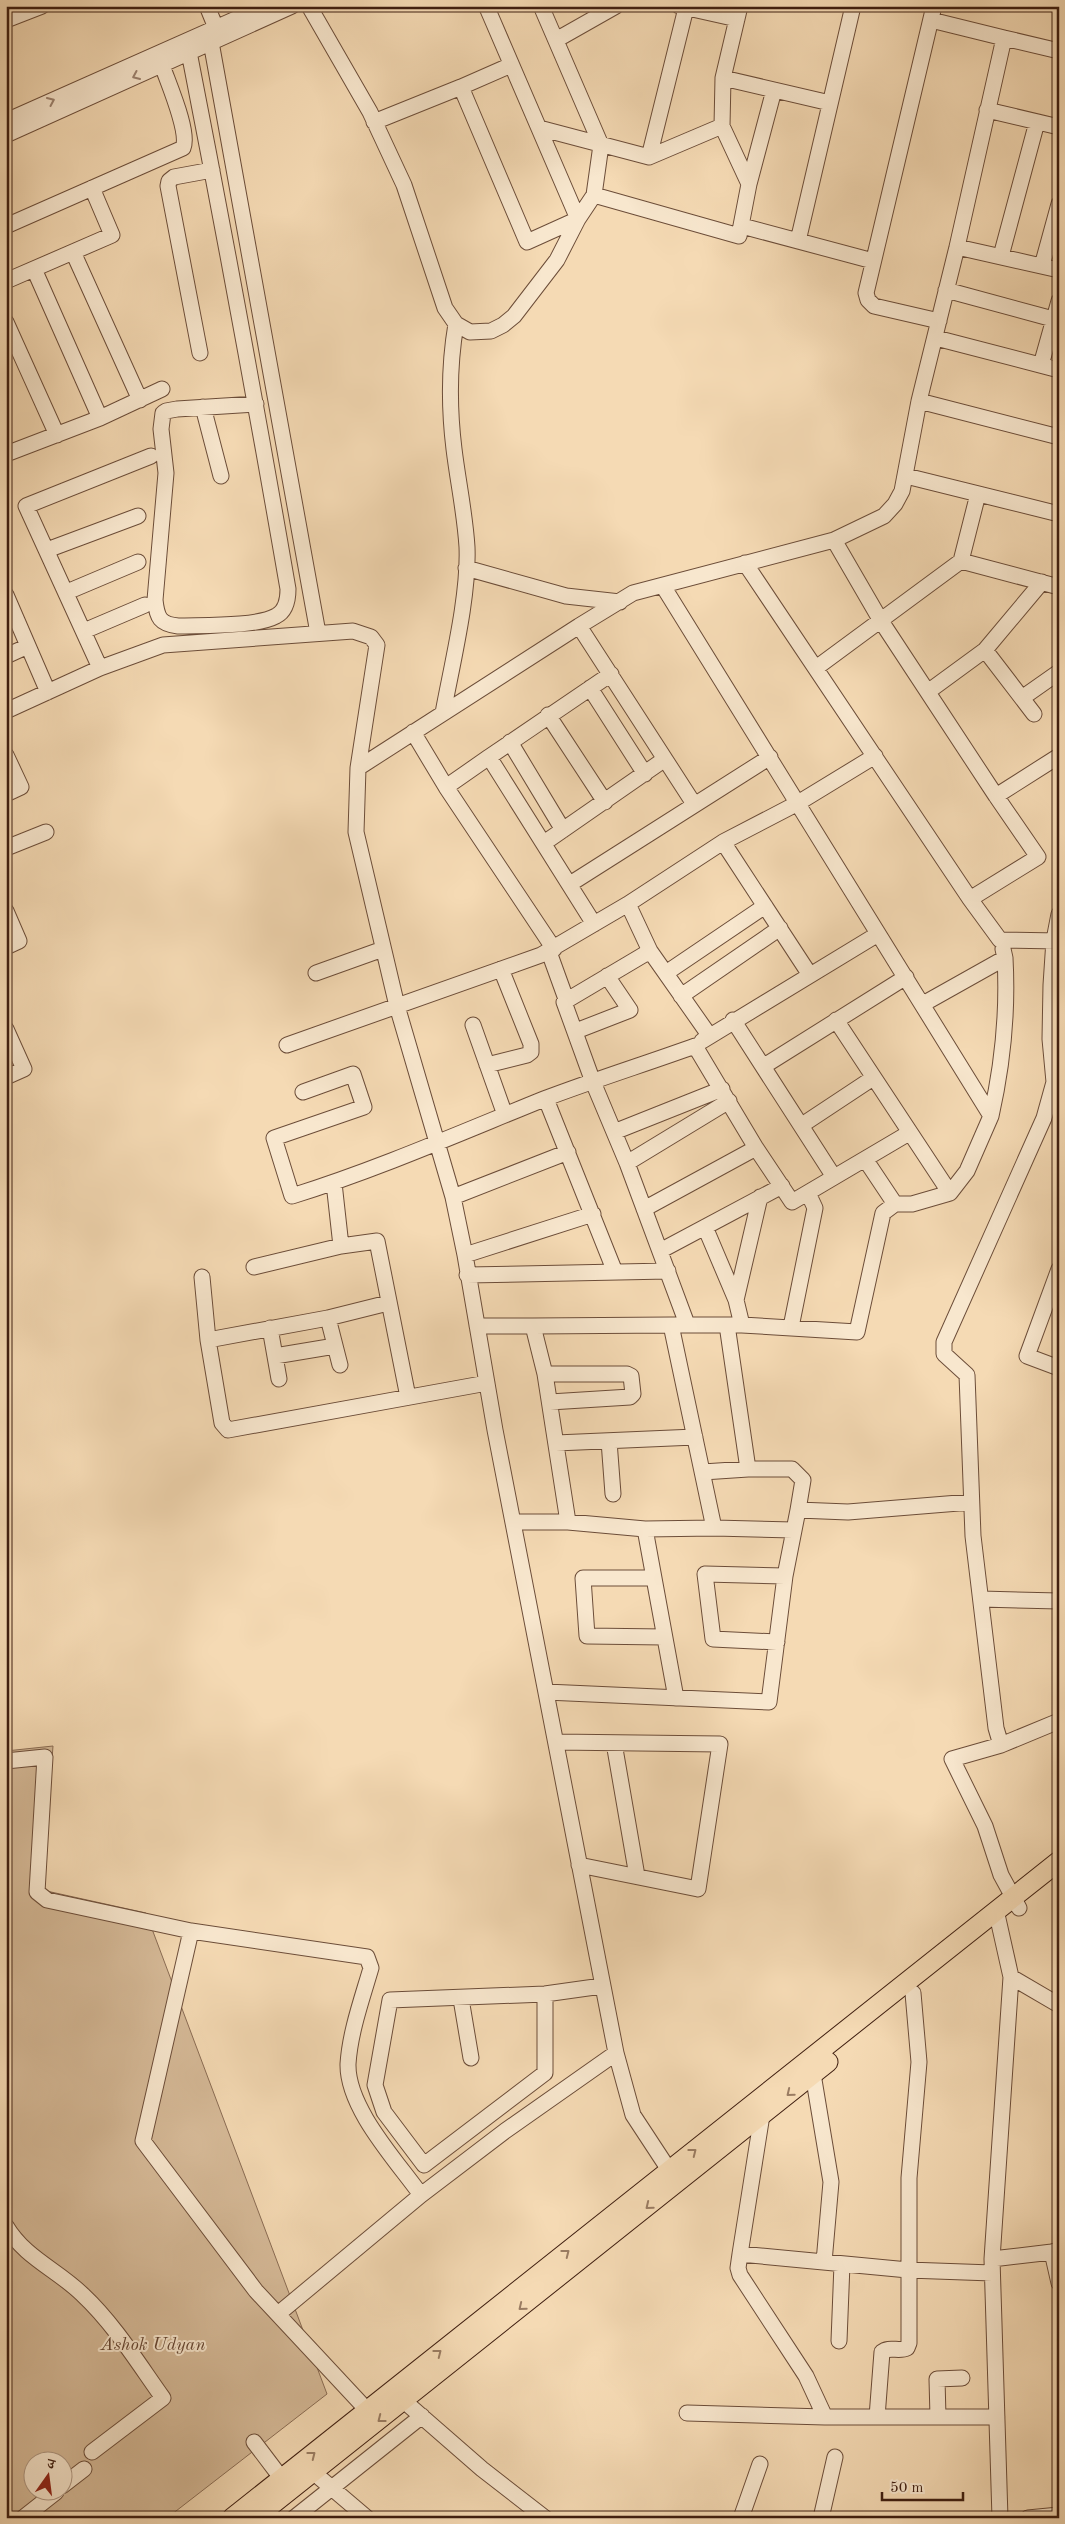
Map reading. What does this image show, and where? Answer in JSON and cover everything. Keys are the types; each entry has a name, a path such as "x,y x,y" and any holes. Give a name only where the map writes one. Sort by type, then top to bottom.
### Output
{"main road":[{"path":"1015,1903 1059,1861"},
{"path":"255,2518 404,2401 937,1960 1015,1903 1059,1875"},
{"path":"232,2518 367,2410 674,2177 762,2115 913,1993 998,1916"}],"street":[{"path":"6,20 42,6"},
{"path":"207,6 318,633"},
{"path":"6,135 189,52 213,35 265,6"},
{"path":"310,6 374,122 404,184 445,308 456,324 470,332 481,333 503,325 514,316 557,260 570,238 578,219 594,195 601,145 541,6"},
{"path":"556,40 616,6"},
{"path":"798,241 853,6"},
{"path":"6,121 213,35 289,7"},
{"path":"648,157 682,7 739,13 723,78 722,126 749,184"},
{"path":"489,8 578,219"},
{"path":"939,321 874,306 868,300 866,293 930,10 1004,38 1059,51"},
{"path":"358,768 579,626 634,593 834,540 884,516 896,504 906,476 919,401 936,338 1004,38"},
{"path":"189,52 256,404 288,589 286,606 288,634"},
{"path":"6,226 183,148 185,143 183,128 162,64"},
{"path":"374,122 512,65"},
{"path":"723,78 830,104"},
{"path":"461,87 528,242 578,219"},
{"path":"594,195 739,236 749,184 774,90"},
{"path":"987,110 1059,127"},
{"path":"1001,256 1037,122"},
{"path":"539,128 648,157 722,126"},
{"path":"200,353 168,186 169,181 174,177 212,170"},
{"path":"6,281 112,235 92,188"},
{"path":"1042,266 1059,204"},
{"path":"742,226 874,261"},
{"path":"957,247 1059,270"},
{"path":"73,252 140,400"},
{"path":"34,269 100,418"},
{"path":"946,290 1057,309 1041,365"},
{"path":"6,322 57,436"},
{"path":"443,713 464,596 467,550 464,511 454,448 450,368 456,324"},
{"path":"936,338 1059,370"},
{"path":"6,454 57,436 162,390"},
{"path":"919,401 1059,437"},
{"path":"256,404 166,411 161,420 166,461 155,600 159,620 166,625 178,626 260,621 277,616 286,606"},
{"path":"203,407 221,476"},
{"path":"100,668 67,592 26,506 151,456"},
{"path":"906,476 1059,514"},
{"path":"816,668 961,561 978,494"},
{"path":"47,550 138,516"},
{"path":"834,540 881,621 1038,857 970,899"},
{"path":"961,561 1059,587"},
{"path":"67,592 138,562"},
{"path":"477,1326 687,1324 791,1327 857,1332 883,1213 895,1204 912,1204 950,1193 966,1171 991,1116 1004,1040 1007,999 1005,958 1000,940 970,899 745,564"},
{"path":"466,568 566,596 620,602"},
{"path":"929,691 985,650 1042,582"},
{"path":"662,586 770,757 991,1116"},
{"path":"8,604 48,692"},
{"path":"84,631 145,604"},
{"path":"579,626 694,804"},
{"path":"6,711 100,668 163,645 318,633 362,633 371,638 377,645 358,768 356,832 396,1006 453,1197 513,1522 616,2053 633,2115 674,2177"},
{"path":"6,656 28,646"},
{"path":"985,650 1034,714"},
{"path":"1022,698 1059,672"},
{"path":"446,787 548,715 611,674"},
{"path":"590,688 645,774"},
{"path":"548,715 605,802"},
{"path":"412,732 552,950 566,999 565,1004 576,1031 592,1082 614,1132 687,1324"},
{"path":"510,742 563,830"},
{"path":"6,755 21,787 6,794"},
{"path":"287,1045 552,950 628,904 723,842 798,803 875,756"},
{"path":"996,796 1059,756"},
{"path":"570,884 770,757"},
{"path":"489,758 594,924"},
{"path":"544,843 665,759"},
{"path":"6,848 46,832"},
{"path":"723,842 810,975"},
{"path":"628,904 650,951 708,1035"},
{"path":"666,973 765,906"},
{"path":"6,911 19,941 6,947"},
{"path":"1001,1745 996,1728 971,1502 967,1375 944,1354 944,1342 1044,1118 1054,1082 1050,1039 1053,941 1059,914"},
{"path":"682,996 780,928"},
{"path":"303,1092 353,1074 364,1107 274,1138 292,1196 334,1183 546,1099 695,1046 708,1035 878,934"},
{"path":"1000,940 1053,941"},
{"path":"316,973 383,948"},
{"path":"566,999 650,951"},
{"path":"923,1004 1005,958"},
{"path":"488,1065 527,1055 531,1052 531,1044 501,969"},
{"path":"576,1031 630,1010 607,976"},
{"path":"764,1066 906,977"},
{"path":"733,1020 834,1177"},
{"path":"836,1020 908,1132 950,1193"},
{"path":"473,1024 505,1115"},
{"path":"6,1029 24,1069 6,1077"},
{"path":"695,1046 756,1148 792,1202 908,1132"},
{"path":"802,1125 873,1078"},
{"path":"614,1132 725,1095"},
{"path":"626,1163 725,1095"},
{"path":"546,1099 615,1272"},
{"path":"644,1209 756,1148"},
{"path":"453,1197 568,1152"},
{"path":"865,1159 895,1204"},
{"path":"334,1183 341,1246"},
{"path":"660,1251 782,1186"},
{"path":"791,1327 815,1208 808,1193"},
{"path":"748,1469 735,1325 736,1300 760,1197"},
{"path":"465,1255 592,1214"},
{"path":"705,1227 736,1300"},
{"path":"254,1267 341,1246 377,1241 408,1397"},
{"path":"1059,1269 1027,1356 1059,1368"},
{"path":"467,1275 668,1271"},
{"path":"202,1277 208,1340 222,1423 228,1430 487,1383"},
{"path":"208,1340 328,1318 388,1303"},
{"path":"328,1318 340,1365"},
{"path":"671,1325 714,1528"},
{"path":"533,1326 545,1374 568,1522"},
{"path":"270,1328 279,1378"},
{"path":"275,1356 334,1346"},
{"path":"545,1374 627,1374 631,1376 633,1394 630,1397 550,1402"},
{"path":"556,1444 695,1436"},
{"path":"609,1441 612,1494"},
{"path":"546,1692 769,1702 785,1576 803,1480 792,1469 703,1472"},
{"path":"798,1510 830,1511 971,1502"},
{"path":"513,1522 568,1522 645,1529 794,1530"},
{"path":"645,1529 676,1698"},
{"path":"776,1642 713,1639 705,1574 785,1576"},
{"path":"653,1578 583,1578 588,1636 664,1637"},
{"path":"981,1599 1059,1602"},
{"path":"1015,1903 1001,1875 985,1826 952,1759 1001,1745 1059,1721"},
{"path":"556,1742 720,1744 698,1889 579,1865"},
{"path":"614,1743 636,1876"},
{"path":"6,1761 45,1757 37,1892 47,1900 191,1931 367,1957 370,1968 350,2048 348,2066 350,2086 359,2110 421,2195"},
{"path":"998,1916 1011,1978 992,2266 1000,2518"},
{"path":"191,1931 143,2141 256,2291 367,2410"},
{"path":"1011,1978 1059,2005"},
{"path":"545,1994 545,2073 424,2166 384,2112 375,2085 390,2000 461,1999 545,1994 602,1986"},
{"path":"877,2417 882,2352 886,2349 902,2350 907,2348 909,2343 909,2178 919,2062 913,1993"},
{"path":"461,1999 471,2058"},
{"path":"278,2314 421,2195 505,2131 616,2053"},
{"path":"813,2074 831,2182 824,2262"},
{"path":"762,2115 738,2268 740,2275 806,2376 825,2417"},
{"path":"6,2226 31,2256 72,2285 98,2310 164,2398 92,2452"},
{"path":"740,2254 908,2270 992,2266 1055,2251 1059,2283"},
{"path":"839,2341 842,2264"},
{"path":"938,2417 937,2379 962,2378"},
{"path":"404,2401 482,2469 545,2518"},
{"path":"687,2413 825,2417 996,2417"},
{"path":"294,2518 422,2416"},
{"path":"254,2442 282,2479"},
{"path":"821,2518 836,2457"},
{"path":"741,2518 760,2464"},
{"path":"72,2478 84,2469"},
{"path":"313,2472 367,2518"},
{"path":"23,2518 43,2502"},
{"path":"1028,2518 1059,2515"}],"green space":[{"name":"Ashok Udyan","path":"53,1746 42,1890 146,1913 327,2394 167,2518 6,2518 6,1751"}]}
